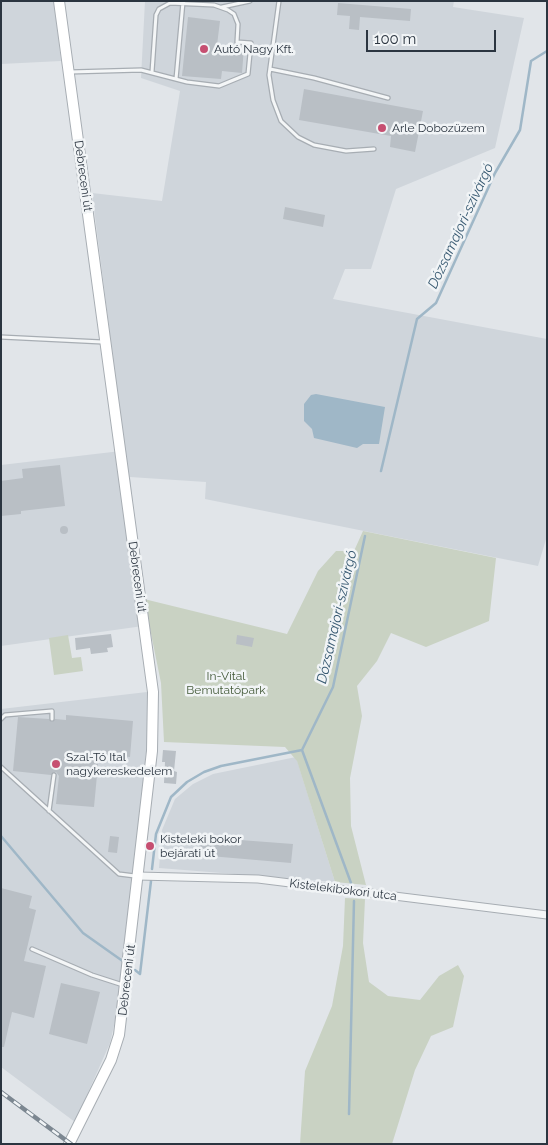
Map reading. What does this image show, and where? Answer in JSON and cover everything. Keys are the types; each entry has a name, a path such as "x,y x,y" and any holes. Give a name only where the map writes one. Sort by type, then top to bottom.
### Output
{"street":[{"name":"Debreceni út","path":"60,1 153,692 152,751 119,1035 114,1054 69,1144"},
{"name":"Kistelekibokori utca","path":"138,876 258,879 547,915"}],"lane":[{"path":"152,72 157,12 170,3 183,2 222,7 250,1"},
{"path":"279,1 270,68 271,91 276,111 281,121 293,134 321,147 346,152 374,149"},
{"path":"176,78 183,2"},
{"path":"69,72 141,70 187,82 219,86 248,74 251,44 236,42 236,18 222,7"},
{"path":"270,68 388,98"},
{"path":"1,338 105,342"},
{"path":"1,719 5,715 52,711 52,719"},
{"path":"1,767 119,874 138,876"},
{"path":"49,812 54,775"},
{"path":"32,949 92,975 126,986"}],"shaded area":[{"path":"1,1 54,1 61,61 1,64"},
{"path":"145,1 454,1 453,7 524,18 495,148 396,189 371,269 345,269 333,299 547,339 547,536 538,566 205,499 206,482 130,477 144,599 150,625 1,646 1,465 121,451 110,334 92,193 162,201 180,91 141,78"},
{"path":"147,692 147,743 120,999 110,1043 75,1122 1,1067 1,709"},
{"path":"296,757 335,882 159,868 162,830 175,799 193,784 213,774"}],"green space":[{"name":"In-Vital Bemutatópark","path":"363,531 496,558 489,621 426,647 391,633 377,661 357,686 362,716 350,778 351,826 366,885 335,882 297,761 285,747 164,742 161,683 144,599 287,634 318,571 336,551 354,551"},
{"path":"68,635 72,658 81,657 83,671 54,675 49,638"},
{"path":"345,898 365,899 363,943 369,982 388,996 420,1000 439,976 458,965 464,976 453,1027 431,1036 415,1070 392,1144 300,1144 305,1071 332,1006 343,946"}],"water":[{"path":"316,394 385,407 379,444 363,444 357,448 314,438 312,429 304,421 304,404 311,395"}],"building":[{"path":"338,3 411,9 410,21 360,17 359,30 349,29 350,16 337,15"},
{"name":"Autó Nagy Kft.","path":"188,17 220,21 217,45 244,47 242,73 222,71 221,79 182,76"},
{"name":"Arle Dobozüzem","path":"304,89 423,111 415,152 390,147 391,136 299,120"},
{"path":"285,207 325,215 323,227 283,219"},
{"path":"60,465 65,506 21,511 21,514 1,516 1,481 23,478 22,469"},
{"path":"64,526 68,530 64,534 60,530"},
{"path":"111,634 113,647 107,648 108,652 91,654 90,648 76,650 75,638"},
{"path":"237,635 254,638 252,647 236,644"},
{"name":"Szal-Tó Ital nagykereskedelem","path":"66,715 133,721 130,757 99,754 94,807 56,804 59,776 56,772 51,775 13,771 18,717 49,719 52,722 55,719 66,720"},
{"path":"163,750 176,751 174,771 177,772 176,784 164,783 165,762 162,762"},
{"path":"110,836 119,837 117,853 108,852"},
{"path":"200,837 293,844 291,863 198,855"},
{"path":"1,888 32,896 29,908 36,910 24,961 46,966 34,1018 12,1012 4,1047 1,1047"},
{"path":"61,983 100,992 87,1044 49,1034"}],"waterway":[{"name":"Dózsamajori-szivárgó","path":"381,471 417,319 436,303 495,173 520,130 531,61 547,51"},
{"name":"Dózsamajori-szivárgó","path":"152,869 156,834 171,797 187,782 204,772 221,766 302,750 333,687 365,536"},
{"path":"302,750 351,883"},
{"name":"Dózsamajori-szivárgó","path":"1,836 83,933 124,962"},
{"path":"135,970 140,974 151,881"},
{"path":"349,1114 354,901"}],"railway":[{"path":"1,1092 71,1144"}],"place":[{"name":"Autó Nagy Kft.","path":"204,49"},
{"name":"Arle Dobozüzem","path":"382,128"},
{"name":"Szal-Tó Ital nagykereskedelem","path":"56,764"},
{"name":"Kisteleki bokor bejárati út","path":"150,846"}]}
